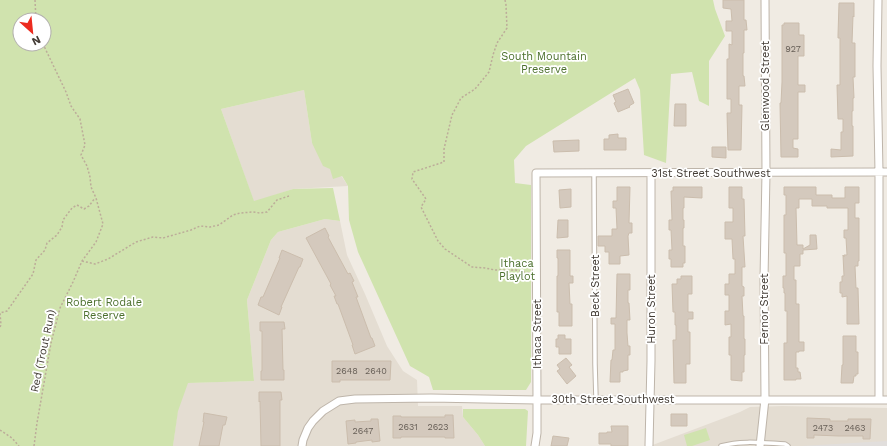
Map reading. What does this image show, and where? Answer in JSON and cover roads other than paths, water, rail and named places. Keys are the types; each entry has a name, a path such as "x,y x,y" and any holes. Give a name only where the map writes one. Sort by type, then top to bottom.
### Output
{"street":[{"name":"Glenwood Street","path":"765,0 766,173"},
{"path":"878,0 879,400"},
{"name":"31st Street Southwest","path":"536,173 887,172"},
{"name":"Ithaca Street","path":"535,446 537,433 536,173"},
{"name":"Huron Street","path":"649,445 651,399 651,173"},
{"name":"Fernor Street","path":"760,444 765,399 764,279 766,173"},
{"name":"30th Street Southwest","path":"302,446 308,428 323,411 338,401 355,399 887,400"}],"lane":[{"name":"Beck Street","path":"594,173 594,364 596,399"},
{"path":"721,446 730,444 785,444 788,446"}],"park label":[{"name":"South Mountain Preserve","path":"544,62"},
{"name":"Ithaca Playlot","path":"517,269"},
{"name":"Robert Rodale Reserve","path":"104,308"}]}
